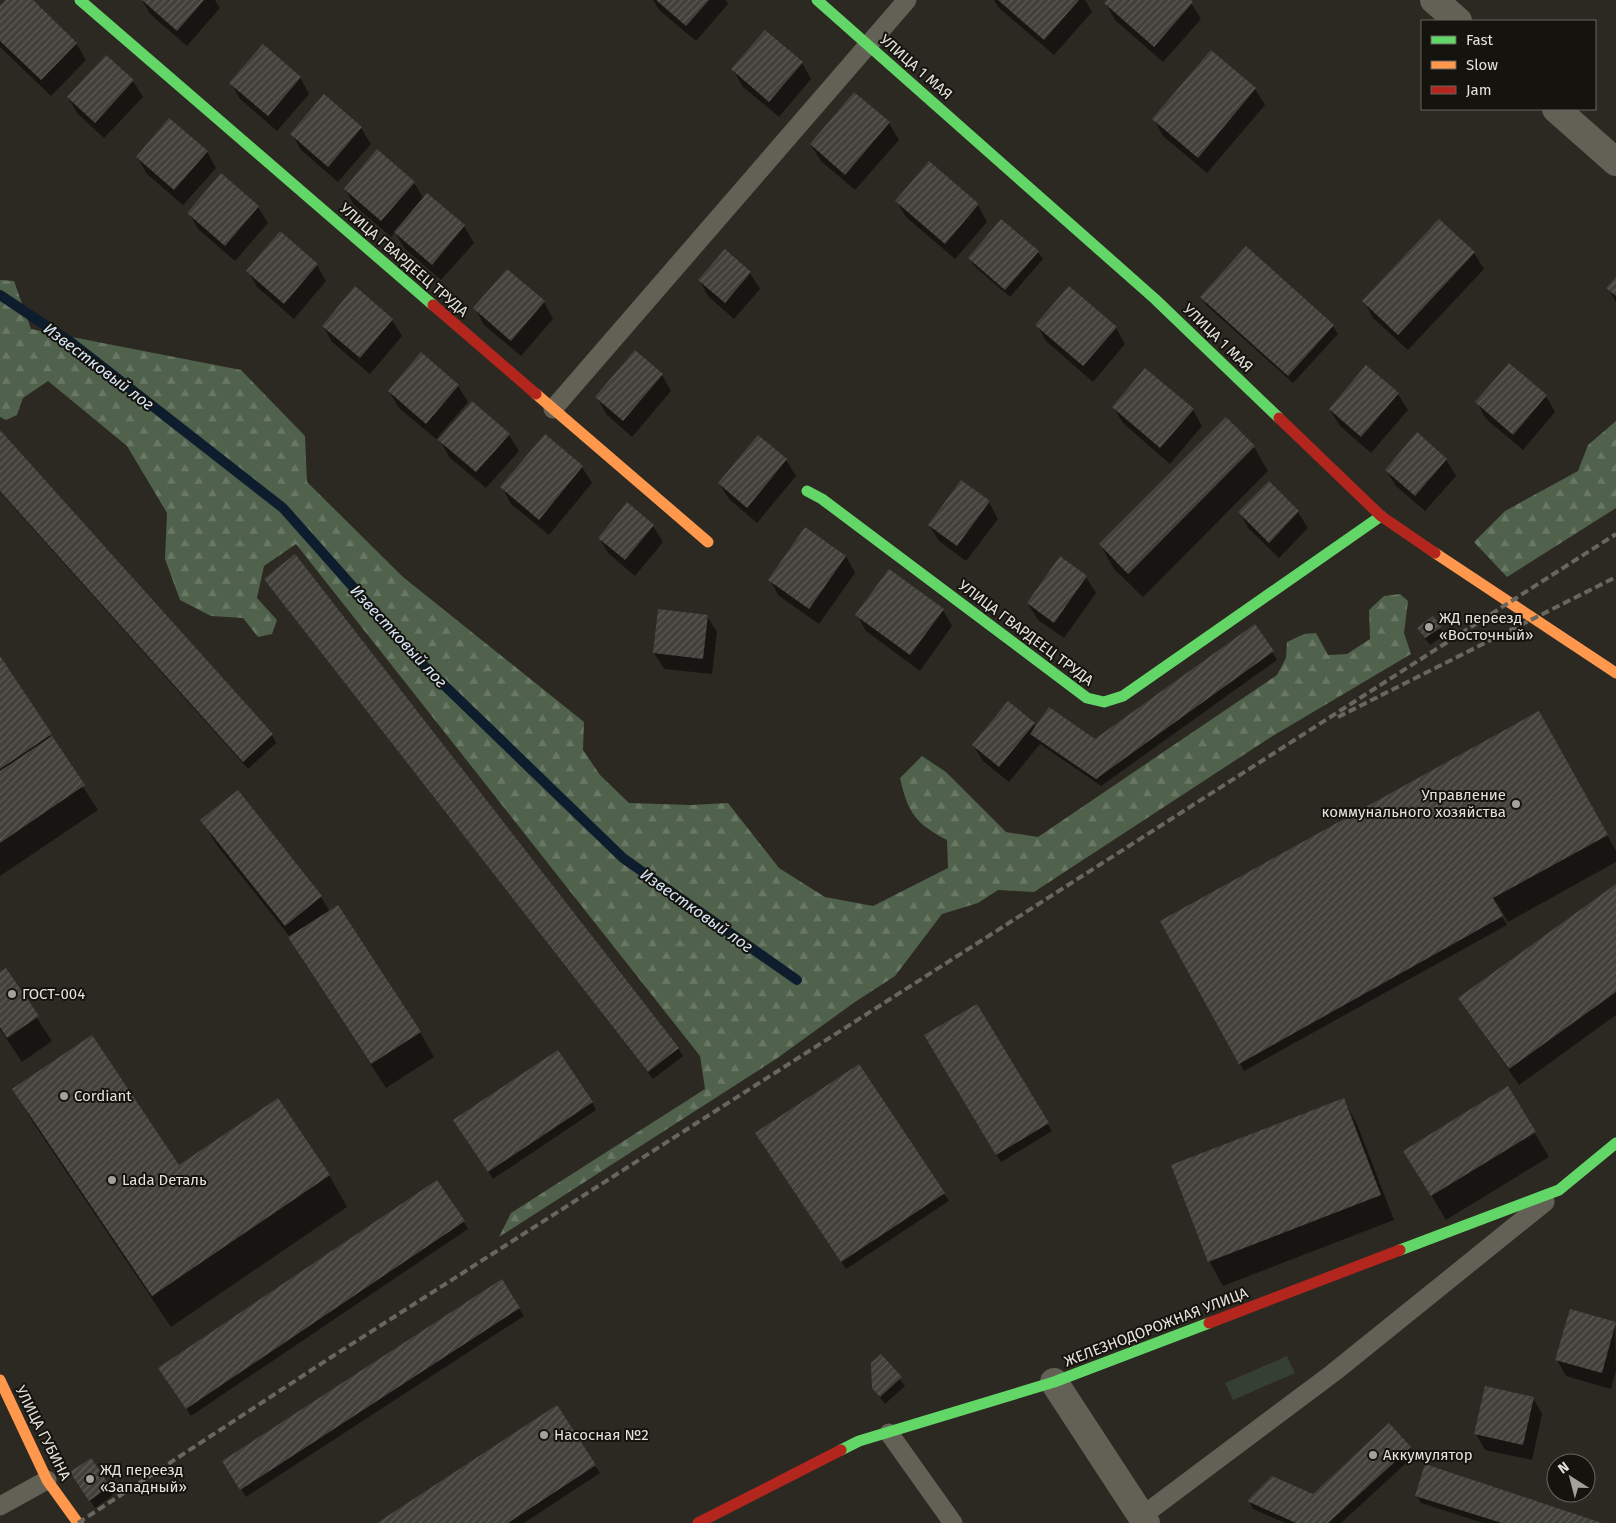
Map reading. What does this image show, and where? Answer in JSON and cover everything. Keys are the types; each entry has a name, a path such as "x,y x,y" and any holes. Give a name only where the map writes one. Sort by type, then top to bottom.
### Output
{"street":[{"name":"УЛИЦА ГВАРДЕЕЦ ТРУДА","path":"80,0 708,542"},
{"name":"УЛИЦА 1 МАЯ","path":"817,0 1155,298 1380,516 1506,602 1616,673"},
{"path":"1434,0 1457,20"},
{"path":"1557,110 1616,162"},
{"name":"УЛИЦА ГВАРДЕЕЦ ТРУДА","path":"807,491 822,499 1087,698 1104,702 1123,696 1380,516"},
{"name":"ЖЕЛЕЗНОДОРОЖНАЯ УЛИЦА","path":"698,1523 858,1441 1054,1382 1560,1190 1616,1143"},
{"name":"УЛИЦА ГУБИНА","path":"0,1380 47,1480 78,1523"},
{"path":"1054,1382 1144,1520"}],"lane":[{"path":"553,409 907,0"},
{"path":"1144,1520 1333,1373 1560,1190"},
{"path":"889,1433 953,1523"},
{"path":"0,1506 47,1480"}],"green space":[{"path":"0,280 14,281 31,329 241,370 305,436 307,482 403,577 584,722 583,750 600,775 629,803 691,805 728,803 779,868 825,897 873,906 948,868 947,840 927,828 914,816 906,800 900,778 922,756 946,772 1006,832 1038,837 1277,675 1286,658 1287,642 1304,634 1316,633 1328,655 1347,654 1370,639 1369,610 1384,596 1400,594 1408,601 1404,633 1411,654 1271,737 1034,892 998,890 978,903 942,914 895,976 855,1002 776,1059 499,1237 511,1213 705,1089 700,1056 296,544 264,566 257,598 277,620 272,634 258,637 243,618 211,616 180,600 165,559 167,513 127,446 48,381 23,398 17,415 6,420 0,417"},
{"path":"1616,421 1616,508 1507,577 1474,542 1505,511 1578,471 1588,445"},
{"path":"1287,1356 1295,1373 1233,1400 1225,1383"}],"building":[{"path":"6,0 33,0 77,43 41,80 0,41 0,6"},
{"path":"142,0 204,0 177,31"},
{"path":"656,0 709,0 686,26"},
{"path":"998,0 1079,0 1044,40"},
{"path":"1107,0 1191,0 1193,2 1154,47 1104,3"},
{"path":"765,30 803,62 769,102 731,69"},
{"path":"263,44 301,77 268,116 229,83"},
{"path":"1211,50 1256,88 1198,158 1152,119"},
{"path":"106,55 134,80 95,123 67,97"},
{"path":"854,92 890,122 845,175 810,144"},
{"path":"324,94 362,127 328,167 290,134"},
{"path":"169,118 208,151 174,190 136,157"},
{"path":"377,149 415,182 381,221 344,189"},
{"path":"929,161 979,204 945,244 895,201"},
{"path":"221,173 259,206 225,246 187,213"},
{"path":"427,193 465,225 432,265 394,232"},
{"path":"1001,219 1039,251 1005,290 968,258"},
{"path":"1439,219 1475,252 1398,335 1362,301"},
{"path":"280,231 318,264 284,304 246,271"},
{"path":"1246,246 1334,325 1288,376 1200,297"},
{"path":"725,249 751,272 725,303 698,280"},
{"path":"507,269 545,301 511,341 473,308"},
{"path":"1616,277 1616,296 1606,288"},
{"path":"355,286 393,319 360,358 322,326"},
{"path":"1069,286 1117,327 1083,366 1035,325"},
{"path":"635,350 663,374 623,421 595,397"},
{"path":"421,352 459,385 426,424 388,391"},
{"path":"1509,363 1547,395 1513,435 1475,402"},
{"path":"1366,365 1399,393 1361,437 1329,409"},
{"path":"1145,368 1194,409 1160,448 1112,407"},
{"path":"472,401 510,434 476,472 438,440"},
{"path":"1226,417 1255,446 1128,574 1099,544"},
{"path":"0,430 273,734 243,762 0,491"},
{"path":"1417,432 1447,459 1415,496 1385,470"},
{"path":"545,434 583,466 539,520 500,487"},
{"path":"758,435 787,459 747,508 718,483"},
{"path":"961,480 990,501 957,546 928,525"},
{"path":"1269,481 1299,511 1269,543 1238,512"},
{"path":"627,502 654,525 625,560 598,538"},
{"path":"805,527 846,556 809,609 768,580"},
{"path":"295,554 679,1048 648,1072 264,579"},
{"path":"1060,556 1087,576 1054,623 1027,603"},
{"path":"889,569 944,609 910,655 855,615"},
{"path":"658,609 708,615 703,659 653,653"},
{"name":"ЖД переезд «Восточный»","path":"1433,616 1442,627 1425,638 1417,628"},
{"path":"1255,624 1274,651 1096,779 1030,734 1049,707 1095,739"},
{"path":"0,656 52,734 0,769"},
{"path":"1008,701 1035,723 999,767 972,745"},
{"path":"1539,711 1608,835 1493,898 1503,916 1239,1064 1160,921"},
{"path":"52,736 85,785 0,843 0,771"},
{"path":"238,790 322,896 285,926 200,820"},
{"path":"1616,884 1616,992 1509,1069 1458,998"},
{"path":"338,905 421,1032 371,1064 288,937"},
{"name":"ГОСТ-004","path":"6,968 39,1016 7,1038 0,1027 0,972"},
{"path":"977,1004 1049,1123 996,1155 924,1035"},
{"path":"92,1035 179,1165 278,1098 330,1175 152,1296 12,1089"},
{"path":"558,1050 593,1102 488,1172 453,1120"},
{"path":"859,1064 945,1193 841,1262 755,1133"},
{"path":"1508,1086 1536,1132 1431,1196 1403,1151"},
{"path":"1344,1098 1381,1195 1208,1262 1171,1165"},
{"path":"437,1180 465,1221 186,1409 158,1368"},
{"path":"502,1279 520,1308 240,1490 222,1461"},
{"path":"1570,1309 1616,1322 1602,1373 1555,1360"},
{"path":"881,1354 902,1377 880,1397 872,1388 871,1363"},
{"path":"1485,1386 1534,1397 1523,1445 1474,1434"},
{"name":"Насосная №2","path":"557,1405 596,1465 508,1523 377,1523"},
{"path":"1389,1423 1411,1447 1328,1523 1296,1523 1247,1501 1272,1476 1313,1494"},
{"name":"ЖД переезд «Западный»","path":"91,1458 110,1486 89,1501 70,1472"},
{"path":"1425,1464 1602,1523 1502,1523 1415,1496"}],"waterway":[{"name":"Известковый лог","path":"0,295 72,343 283,508 416,658 623,858 797,980"}],"railway":[{"path":"78,1523 333,1356 1616,534"},
{"path":"1338,717 1614,578"}],"traffic: fast":[{"path":"80,0 433,305"},
{"path":"817,0 1155,299 1279,418"},
{"path":"807,491 822,499 1087,698 1104,702 1123,696 1381,516"},
{"path":"1400,1250 1559,1190 1616,1143"},
{"path":"841,1450 859,1441 1054,1382 1209,1323"}],"traffic: slow":[{"path":"536,394 708,542"},
{"path":"1435,553 1616,673"},
{"path":"0,1380 47,1480 78,1523"}],"traffic: jam":[{"path":"433,305 536,394"},
{"path":"1279,418 1381,516 1435,553"},
{"path":"1209,1323 1400,1250"},
{"path":"698,1523 841,1450"}],"place":[{"name":"ЖД переезд «Восточный»","path":"1429,627"},
{"name":"Управление коммунального хозяйства","path":"1516,804"},
{"name":"ГОСТ-004","path":"12,994"},
{"name":"Cordiant","path":"64,1096"},
{"name":"Lada Dеталь","path":"112,1180"},
{"name":"Насосная №2","path":"544,1435"},
{"name":"Аккумулятор","path":"1373,1455"},
{"name":"ЖД переезд «Западный»","path":"90,1479"}]}
